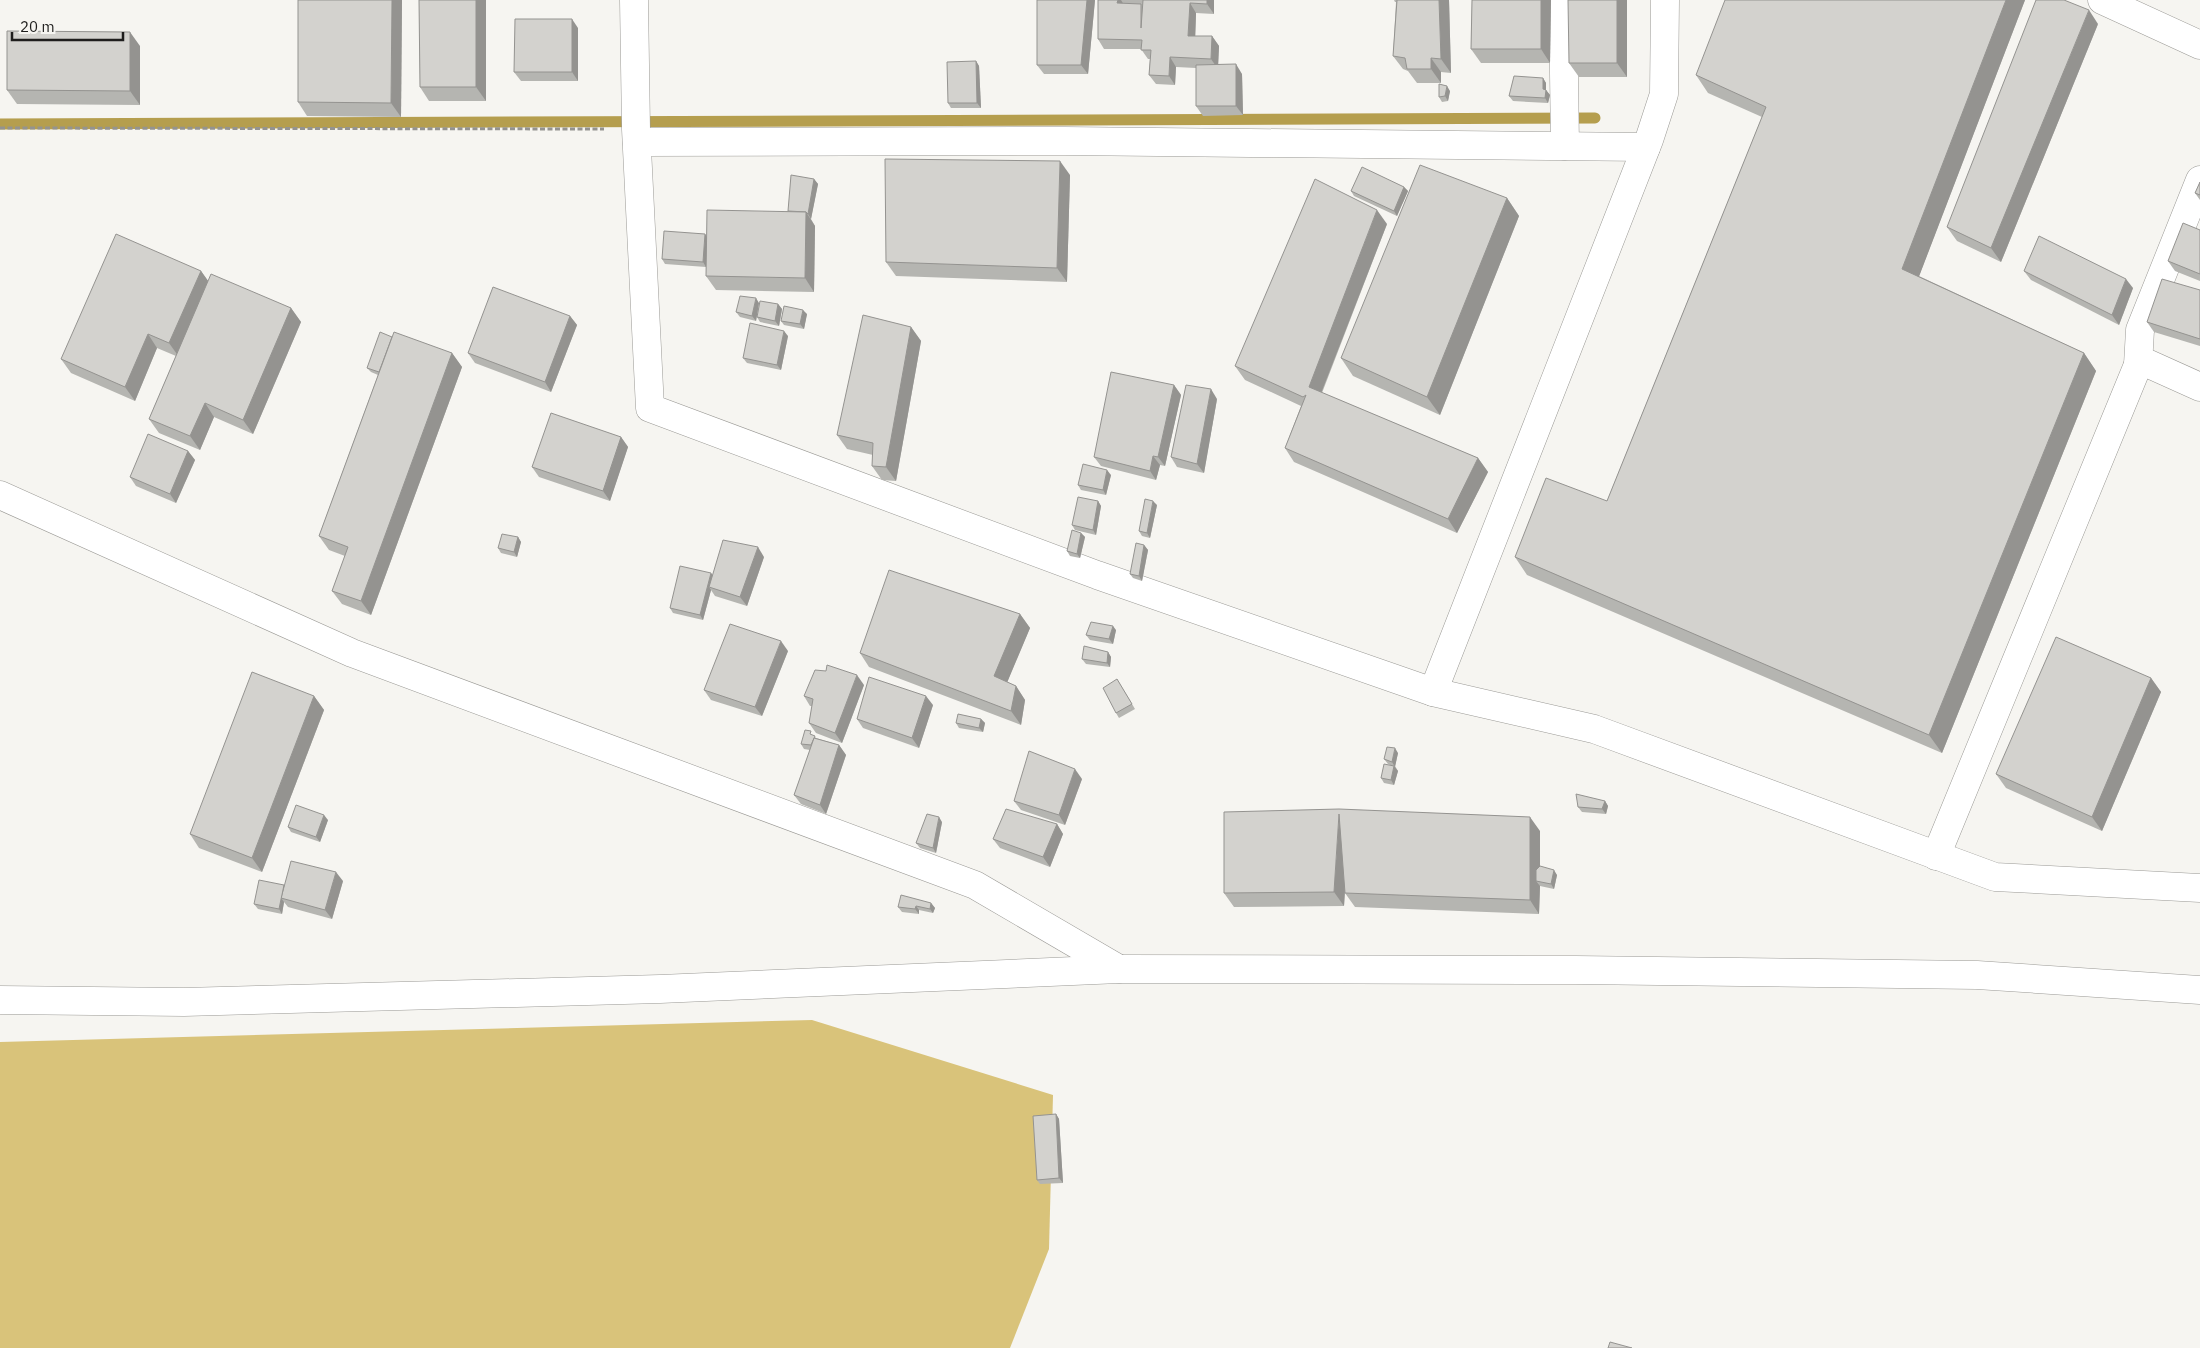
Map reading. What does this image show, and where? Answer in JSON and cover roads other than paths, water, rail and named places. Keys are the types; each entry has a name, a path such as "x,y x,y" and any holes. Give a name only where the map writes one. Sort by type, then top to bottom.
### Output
{"street":[{"path":"634,0 637,136 650,408 1097,575 1433,692 1594,729 1995,877 2200,888"},
{"path":"1563,0 1565,146"},
{"path":"1433,692 1646,147 1664,94 1665,0"},
{"path":"2102,0 2200,45"},
{"path":"637,136 1646,147"},
{"path":"2138,365 2140,330 2200,180"},
{"path":"1936,856 2140,360 2200,387"},
{"path":"0,494 352,652 975,885 1119,969"},
{"path":"0,1000 184,1002 630,990 1119,969 1576,970 1977,975 2200,990"}],"waterway":[{"path":"0,124 1595,118"}]}
